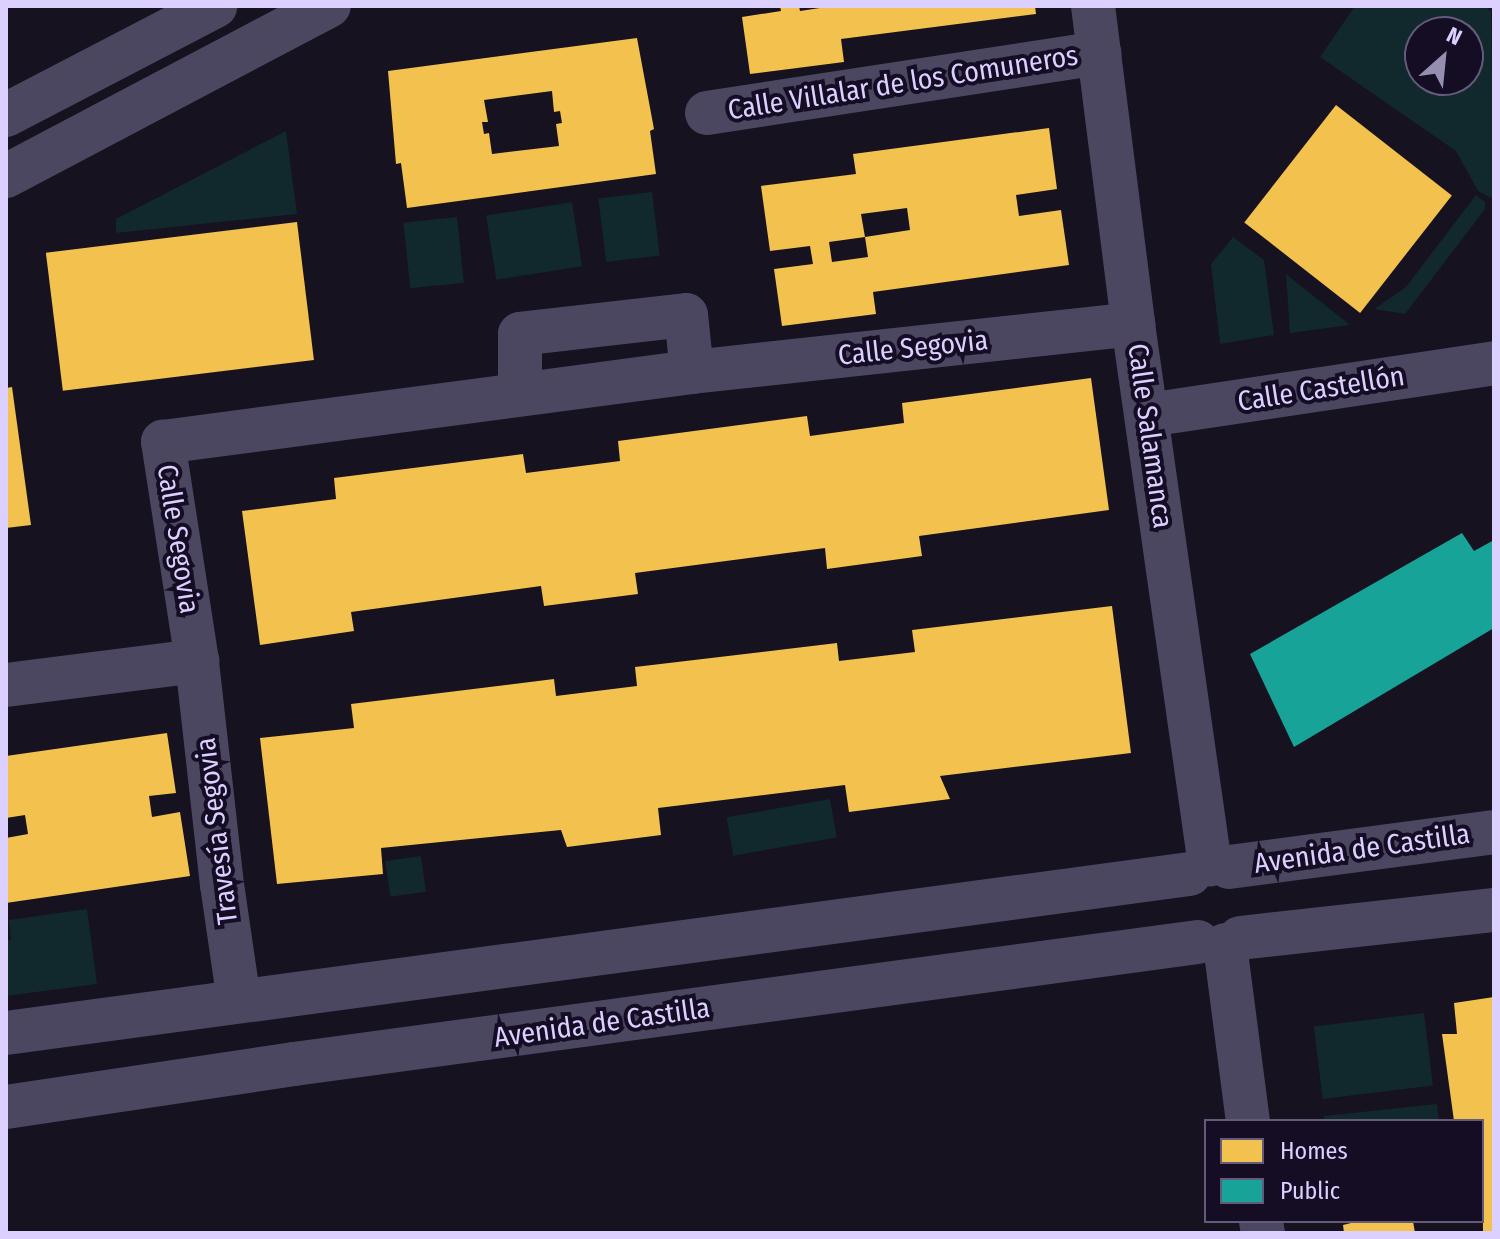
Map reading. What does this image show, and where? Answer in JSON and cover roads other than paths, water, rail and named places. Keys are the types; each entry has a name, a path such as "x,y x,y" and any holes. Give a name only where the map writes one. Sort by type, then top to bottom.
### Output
{"street":[{"path":"6,115 215,6"},
{"path":"6,176 329,6"},
{"name":"Calle Salamanca","path":"1093,6 1133,324 1209,869"},
{"name":"Calle Villalar de los Comuneros","path":"707,113 1099,53"},
{"path":"520,393 520,334 686,315 692,372"},
{"name":"Calle Segovia","path":"197,661 163,442 692,372 1133,324"},
{"name":"Calle Castellón","path":"1148,415 1494,363"},
{"path":"6,685 197,661"},
{"name":"Travesía Segovia","path":"197,661 222,885 239,1001"},
{"name":"Avenida de Castilla","path":"6,1033 1494,832"},
{"path":"1209,869 1176,894 1175,906 1182,928 1221,942 1248,1119"},
{"name":"Avenida de Castilla","path":"1209,869 1247,880 1257,900 1254,921 1221,942"},
{"name":"Avenida de Castilla","path":"6,1107 294,1064 1221,942 1494,910"}]}
